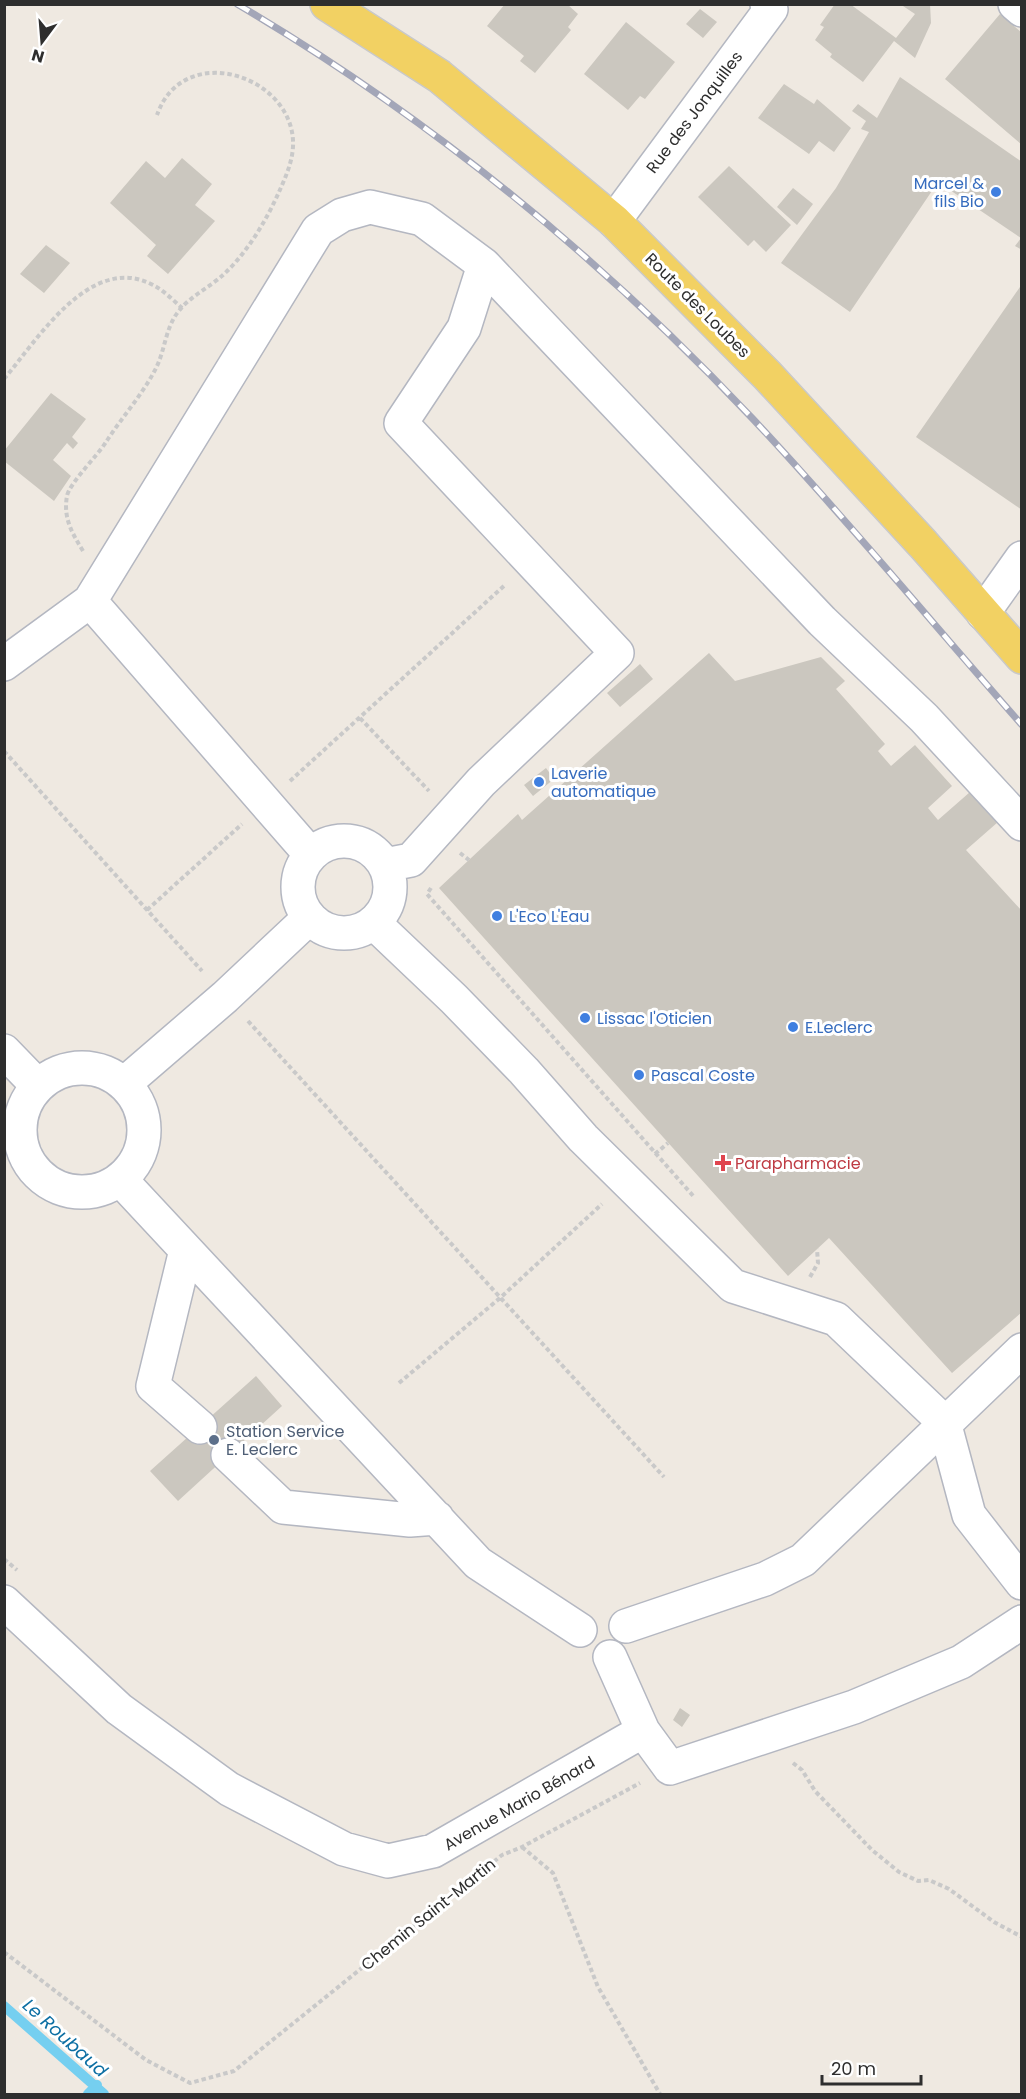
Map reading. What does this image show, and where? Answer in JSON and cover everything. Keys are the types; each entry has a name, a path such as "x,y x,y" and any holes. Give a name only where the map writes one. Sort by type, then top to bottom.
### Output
{"main road":[{"name":"Route des Loubes","path":"327,4 439,76 614,221 767,375 1022,657"}],"street":[{"name":"Rue des Jonquilles","path":"614,221 771,9 767,4"},
{"path":"1015,4 1022,10"},
{"path":"4,664 97,589 318,230 342,215 370,207 422,219 484,265 822,621 924,718 1022,824"},
{"path":"385,865 411,860 481,782 617,653 400,423 464,328 484,265"},
{"path":"983,612 1022,558"},
{"path":"97,589 311,855"},
{"path":"353,842 377,854 385,865 390,879 390,895 384,910 374,923 356,932 336,933 309,918 298,892 301,872 311,855 328,844 353,842"},
{"path":"124,1084 225,997 309,918"},
{"path":"374,923 524,1071 583,1138 733,1286 836,1319 944,1422 969,1515 1022,1584"},
{"path":"4,1051 38,1086"},
{"path":"74,1069 94,1070 124,1084 139,1107 144,1126 142,1146 134,1164 120,1179 102,1189 81,1193 61,1189 43,1179 28,1163 21,1144 20,1123 26,1103 38,1086 55,1074 74,1069"},
{"path":"120,1179 478,1563 580,1630"},
{"path":"186,1250 153,1386 200,1426"},
{"path":"626,1626 765,1579 803,1560 944,1422 1022,1350"},
{"path":"228,1455 283,1507 410,1520 437,1518"},
{"name":"Avenue Mario Bénard","path":"4,1602 119,1709 229,1789 344,1849 388,1861 433,1851 644,1731"},
{"path":"600,1611 613,1612 626,1626 626,1641 617,1653 610,1657 594,1656 583,1645 580,1630 587,1618 600,1611"},
{"path":"610,1657 644,1731 670,1768 854,1707 961,1662 1022,1622"}],"path":[{"path":"97,589 84,552 65,516 67,493 97,457 156,367 172,320 182,308 224,274 246,249 279,193 292,157 293,139 287,117 257,85 236,75 213,70 189,78 162,102 157,115"},
{"path":"4,379 64,308 85,290 104,279 132,278 153,285 182,308"},
{"path":"147,910 360,718 461,623 532,562"},
{"path":"360,718 437,799 458,851 452,859"},
{"path":"4,751 225,997 664,1477"},
{"path":"433,885 427,894 703,1206"},
{"path":"399,1383 500,1298 668,1143"},
{"path":"807,1281 815,1273 817,1249"},
{"path":"4,1558 21,1574"},
{"path":"758,1738 802,1770 815,1791 872,1850 899,1872 918,1881 929,1880 949,1889 994,1922 1022,1937"},
{"name":"Chemin Saint-Martin","path":"4,1952 146,2060 190,2083 234,2071 502,1855 522,1847 670,1768"},
{"path":"522,1847 553,1873 598,1987 660,2094"}],"building":[{"path":"505,4 567,4 578,14 568,27 571,30 535,73 520,61 524,56 487,26"},
{"path":"835,4 850,4 896,38 915,14 900,4 930,4 931,23 915,58 894,41 863,82 830,57 832,54 815,40 824,27 820,25"},
{"path":"700,9 717,22 703,38 686,24"},
{"path":"1000,14 1022,33 1022,145 945,79"},
{"path":"626,22 675,62 645,99 640,96 628,110 584,74"},
{"path":"900,77 1022,162 1022,250 1015,246 1021,238 938,182 850,312 781,263 836,188 869,132 861,129 866,121 852,111 858,104 877,118"},
{"path":"784,84 814,104 817,99 851,128 834,152 819,141 809,154 758,118"},
{"path":"182,158 212,184 195,205 215,221 168,274 147,256 156,245 110,203 146,161 165,178"},
{"path":"729,166 791,225 766,252 754,240 748,246 698,197"},
{"path":"793,188 813,204 797,225 777,207"},
{"path":"46,245 70,263 44,293 20,274"},
{"path":"1022,284 1022,510 916,437"},
{"path":"51,393 86,419 72,437 78,443 73,449 67,443 53,460 71,476 54,501 4,461 4,451"},
{"name":"E.Leclerc","path":"709,653 735,681 821,657 845,681 836,689 885,744 878,751 891,766 915,745 952,786 928,808 938,820 970,792 998,822 966,850 1022,911 1022,1312 952,1373 829,1238 788,1276 439,888 518,814 522,820"},
{"path":"640,664 653,679 620,707 607,693"},
{"name":"Laverie automatique","path":"546,768 554,779 533,796 524,785"},
{"path":"256,1376 282,1406 178,1501 150,1471"},
{"path":"680,1708 690,1715 682,1727 673,1720"}],"waterway":[{"name":"Le Roubaud","path":"4,2006 104,2094"},
{"path":"88,2094 97,2085"}],"railway":[{"path":"237,4 376,93 443,142 509,193 634,301 787,455 1022,725"}],"place":[{"name":"Marcel & fils Bio","path":"996,192"},
{"name":"Laverie automatique","path":"539,782"},
{"name":"L'Eco L'Eau","path":"497,916"},
{"name":"Lissac l'Oticien","path":"585,1018"},
{"name":"E.Leclerc","path":"793,1027"},
{"name":"Pascal Coste","path":"639,1075"},
{"name":"Parapharmacie","path":"723,1163"},
{"name":"Station Service E. Leclerc","path":"214,1440"}]}
